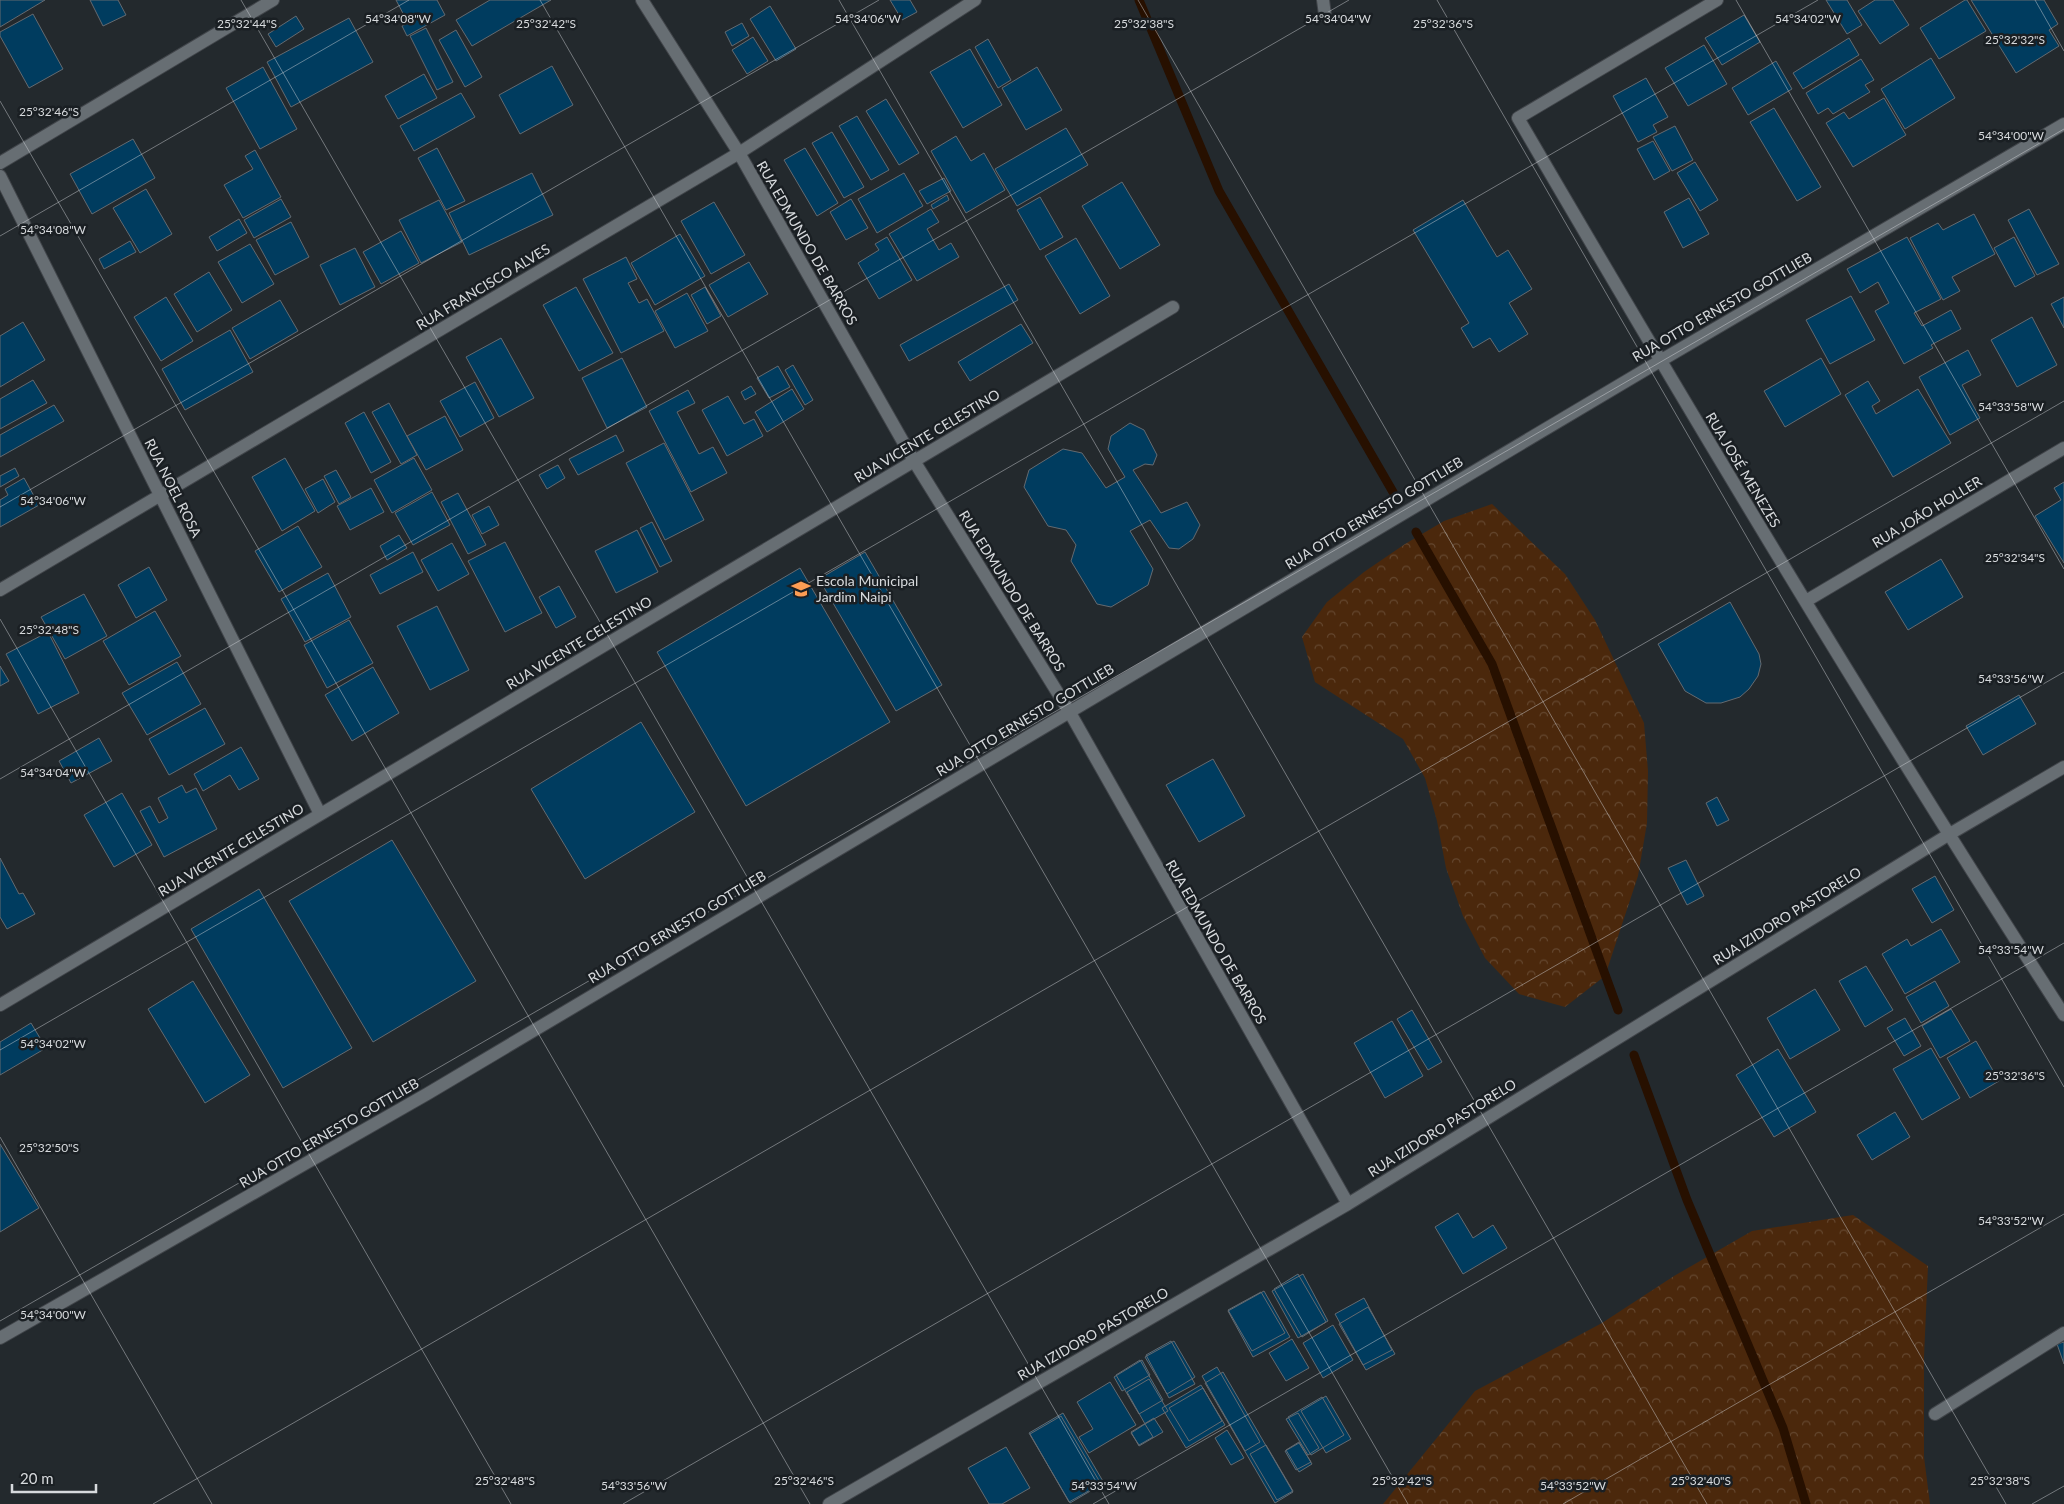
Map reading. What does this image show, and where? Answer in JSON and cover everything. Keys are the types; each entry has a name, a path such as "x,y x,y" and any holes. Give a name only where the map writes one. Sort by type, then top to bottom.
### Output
{"street":[{"path":"0,163 273,0"},
{"name":"RUA EDMUNDO DE BARROS","path":"642,0 739,153 914,461 1069,711 1348,1204"},
{"name":"RUA FRANCISCO ALVES","path":"0,590 739,153 975,0"},
{"path":"1323,0 1325,15"},
{"name":"RUA JOSÉ MENEZES","path":"1716,0 1518,118 1660,361 1948,835 2064,1015"},
{"name":"RUA OTTO ERNESTO GOTTLIEB","path":"0,1338 428,1094 1069,711 2064,124"},
{"name":"RUA NOEL ROSA","path":"0,176 320,814"},
{"name":"RUA VICENTE CELESTINO","path":"0,1005 1173,307"},
{"name":"RUA JOÃO HOLLER","path":"1806,601 2064,448"},
{"name":"RUA IZIDORO PASTORELO","path":"829,1504 1348,1204 1948,835 2064,767"},
{"path":"1934,1414 2064,1333"}],"green space":[{"path":"1492,504 1565,574 1595,620 1644,723 1648,771 1647,823 1638,876 1605,976 1565,1007 1519,994 1485,958 1463,916 1446,868 1437,821 1425,778 1403,739 1315,682 1302,637 1327,602 1364,572 1405,544 1444,521"},
{"path":"1853,1215 1928,1266 1924,1357 1924,1457 1930,1504 1383,1504 1475,1391 1602,1323 1674,1276 1752,1231"}],"building":[{"path":"0,0 45,0 0,27"},
{"path":"90,0 118,0 126,15 103,26"},
{"path":"396,0 437,0 445,15 407,36 402,26 408,23"},
{"path":"490,0 551,0 472,46 456,20"},
{"path":"890,0 910,0 917,12 902,20"},
{"path":"1826,0 1847,0 1862,25 1847,34"},
{"path":"1875,0 1893,0 1909,25 1880,44 1858,11"},
{"path":"1967,0 1986,31 1939,59 1920,28"},
{"path":"1971,0 2044,0 2058,24 2049,30 2059,46 2016,73"},
{"path":"770,6 796,49 776,61 750,19"},
{"path":"33,14 63,69 29,88 0,36 0,32"},
{"path":"1744,15 1760,42 1722,65 1705,38"},
{"path":"296,16 304,29 276,47 268,34"},
{"path":"349,18 373,62 291,107 267,62"},
{"path":"742,23 749,36 732,46 725,32"},
{"path":"426,28 453,82 437,90 410,36"},
{"path":"456,30 482,77 465,87 439,40"},
{"path":"753,37 768,61 747,74 732,50"},
{"path":"1849,38 1859,55 1803,89 1793,73"},
{"path":"988,39 1011,80 998,88 975,47"},
{"path":"1704,45 1727,84 1688,106 1665,68"},
{"path":"970,49 1002,105 963,128 930,72"},
{"path":"1931,58 1955,98 1905,129 1881,89"},
{"path":"1861,59 1874,80 1865,85 1870,92 1833,114 1828,108 1818,114 1806,93"},
{"path":"1776,61 1792,89 1748,115 1732,88"},
{"path":"552,66 573,105 520,134 499,95"},
{"path":"263,67 297,129 260,149 226,88"},
{"path":"1037,67 1062,110 1026,130 1002,88"},
{"path":"424,74 437,98 398,119 385,96"},
{"path":"1646,78 1668,117 1653,125 1657,132 1638,142 1613,96"},
{"path":"461,93 475,117 414,151 400,126"},
{"path":"1884,98 1906,135 1853,167 1826,123 1844,112 1849,119"},
{"path":"886,99 919,153 899,165 866,111"},
{"path":"1774,108 1821,187 1797,201 1750,122"},
{"path":"857,116 889,170 871,180 839,126"},
{"path":"1675,126 1693,160 1672,171 1653,137"},
{"path":"1066,128 1088,165 1017,206 995,169"},
{"path":"832,132 864,187 844,198 812,143"},
{"path":"956,136 971,161 984,153 1005,190 966,213 931,151"},
{"path":"133,139 155,178 92,214 70,174"},
{"path":"1653,141 1670,171 1654,180 1637,149"},
{"path":"437,148 465,201 446,210 418,158"},
{"path":"805,148 838,203 817,216 784,160"},
{"path":"255,150 281,197 243,218 224,185 253,169 245,156"},
{"path":"1695,162 1718,200 1700,211 1677,173"},
{"path":"532,173 553,215 469,255 449,213"},
{"path":"904,173 923,206 877,233 858,199"},
{"path":"944,178 951,191 927,204 919,191"},
{"path":"1122,182 1160,245 1120,269 1082,206"},
{"path":"146,189 172,234 140,253 113,208"},
{"path":"947,195 949,200 933,209 931,205"},
{"path":"1040,197 1063,237 1040,250 1017,210"},
{"path":"1689,198 1709,234 1683,248 1664,212"},
{"path":"281,199 291,217 254,238 244,220"},
{"path":"851,199 868,228 846,240 830,212"},
{"path":"439,200 462,242 421,263 399,220"},
{"path":"1463,200 1497,257 1508,250 1532,289 1509,303 1528,334 1499,352 1490,338 1473,348 1461,328 1469,323 1413,230"},
{"path":"714,202 745,255 711,274 681,221"},
{"path":"931,209 939,222 927,229 939,250 951,243 959,257 917,281 889,234"},
{"path":"2029,209 2059,264 2037,275 2008,220"},
{"path":"1974,214 1995,254 1952,277 1960,291 1943,300 1910,238 1938,223 1943,230"},
{"path":"239,219 247,233 217,251 209,237"},
{"path":"291,222 309,257 275,275 256,240"},
{"path":"401,231 419,263 381,284 363,252"},
{"path":"680,234 705,276 655,305 631,263"},
{"path":"887,237 912,280 879,299 858,263 879,250 875,244"},
{"path":"1907,237 1941,299 1914,313 1922,326 1951,310 1961,329 1931,345 1933,348 1904,364 1875,311 1889,303 1878,282 1860,293 1847,269"},
{"path":"2014,237 2035,276 2015,287 1994,248"},
{"path":"1076,238 1110,296 1080,314 1045,256"},
{"path":"130,241 136,252 104,269 99,259"},
{"path":"250,244 274,284 242,303 218,262"},
{"path":"355,248 375,287 340,305 320,265"},
{"path":"626,257 637,279 628,283 639,303 647,299 664,331 621,353 583,279"},
{"path":"749,262 768,294 728,317 709,285"},
{"path":"209,272 232,310 197,332 174,294"},
{"path":"1009,284 1018,300 909,361 900,345"},
{"path":"576,287 613,353 579,371 543,305"},
{"path":"705,287 721,316 707,324 691,295"},
{"path":"687,293 708,331 675,348 655,311"},
{"path":"1851,296 1875,340 1830,364 1806,320"},
{"path":"166,297 193,341 161,361 134,317"},
{"path":"2064,297 2064,328 2051,304"},
{"path":"280,300 298,331 250,359 232,328"},
{"path":"2032,317 2057,365 2017,387 1991,340"},
{"path":"23,322 45,360 0,387 0,336"},
{"path":"1021,324 1033,343 970,381 958,362"},
{"path":"230,330 253,372 185,410 162,369"},
{"path":"501,338 534,398 499,417 466,357"},
{"path":"1968,350 1981,375 1962,385 1980,418 1950,435 1919,377"},
{"path":"622,358 647,407 607,428 582,378"},
{"path":"1821,358 1841,394 1785,427 1764,391"},
{"path":"793,365 813,400 805,405 785,370"},
{"path":"778,366 790,387 769,398 757,378"},
{"path":"33,380 47,403 0,429 0,399"},
{"path":"1868,381 1880,401 1872,406 1876,414 1918,389 1951,443 1893,477 1845,395"},
{"path":"475,382 494,418 460,437 440,401"},
{"path":"751,386 756,394 745,400 741,392"},
{"path":"792,389 804,409 767,432 755,412"},
{"path":"688,390 695,403 677,412 699,454 713,447 727,473 691,492 649,411"},
{"path":"728,396 744,424 754,419 763,436 727,456 702,410"},
{"path":"389,403 417,455 401,464 372,412"},
{"path":"54,405 64,421 0,457 0,435"},
{"path":"364,412 391,462 371,473 345,423"},
{"path":"445,416 463,450 426,470 407,436"},
{"path":"1130,423 1144,430 1157,455 1153,465 1145,464 1133,470 1161,513 1187,502 1200,525 1193,539 1179,549 1169,548 1150,520 1130,531 1153,569 1148,585 1111,607 1097,604 1071,561 1076,545 1066,530 1048,526 1024,487 1029,470 1063,449 1082,453 1106,488 1125,477 1108,449 1111,436"},
{"path":"616,435 624,451 578,475 569,459"},
{"path":"664,443 704,520 665,540 626,463"},
{"path":"285,458 315,511 282,531 252,477"},
{"path":"414,458 432,490 392,513 374,480"},
{"path":"558,465 565,478 547,489 539,475"},
{"path":"15,468 19,476 0,487 0,476"},
{"path":"336,470 351,497 339,504 324,476"},
{"path":"24,478 39,505 0,527 0,500 8,495 5,489"},
{"path":"323,479 335,502 318,513 305,489"},
{"path":"2064,482 2064,563 2035,516 2061,500 2054,488"},
{"path":"371,488 384,512 350,530 337,506"},
{"path":"432,492 450,525 413,545 395,513"},
{"path":"458,493 486,545 468,554 441,502"},
{"path":"489,506 499,525 482,534 472,515"},
{"path":"652,522 672,561 660,567 640,528"},
{"path":"298,526 322,567 279,592 255,551"},
{"path":"637,530 658,572 616,593 595,551"},
{"path":"399,535 407,548 387,560 380,546"},
{"path":"505,542 542,613 505,632 468,561"},
{"path":"452,543 469,574 438,591 421,560"},
{"path":"413,552 423,572 380,594 370,575"},
{"path":"865,552 942,685 896,711 819,579"},
{"path":"1941,559 1963,597 1908,630 1885,592"},
{"path":"149,567 167,600 136,618 118,585"},
{"path":"800,568 890,722 746,806 657,652"},
{"path":"328,573 351,617 305,642 281,599"},
{"path":"559,586 576,617 556,628 539,597"},
{"path":"84,594 107,636 65,659 41,617"},
{"path":"1730,602 1759,654 1761,664 1758,676 1749,689 1740,697 1721,703 1706,703 1685,691 1658,644"},
{"path":"437,606 469,670 430,690 397,626"},
{"path":"155,611 181,656 129,685 103,641"},
{"path":"349,620 373,663 327,688 304,645"},
{"path":"48,632 79,693 38,714 6,654"},
{"path":"177,662 201,704 147,735 122,693"},
{"path":"0,666 9,681 0,686"},
{"path":"373,667 399,713 352,741 325,695"},
{"path":"2019,695 2036,724 1983,755 1966,726"},
{"path":"205,708 225,744 169,775 149,739"},
{"path":"641,722 695,812 585,879 531,789"},
{"path":"99,738 112,761 71,783 59,761"},
{"path":"241,747 259,779 239,790 230,775 203,791 194,774"},
{"path":"1213,759 1245,816 1199,842 1166,785"},
{"path":"182,785 186,793 196,788 217,829 164,857 140,811 150,806 159,823 168,818 158,798"},
{"path":"122,793 152,845 114,867 84,815"},
{"path":"1717,797 1729,820 1717,826 1706,803"},
{"path":"392,840 476,981 373,1042 289,901"},
{"path":"0,858 19,894 23,893 35,914 7,929 0,917"},
{"path":"1686,860 1704,896 1687,905 1668,868"},
{"path":"1935,876 1954,910 1932,923 1912,889"},
{"path":"259,889 352,1048 283,1088 191,929"},
{"path":"1941,929 1960,962 1905,994 1882,954 1907,939 1911,946"},
{"path":"1866,966 1893,1010 1865,1027 1839,981"},
{"path":"193,981 250,1075 205,1103 148,1009"},
{"path":"1935,981 1949,1006 1921,1023 1906,997"},
{"path":"1815,989 1840,1030 1790,1059 1767,1018"},
{"path":"1951,1009 1970,1041 1940,1058 1922,1026"},
{"path":"1412,1010 1442,1062 1428,1070 1397,1019"},
{"path":"1905,1018 1921,1046 1904,1056 1887,1028"},
{"path":"1392,1021 1423,1076 1385,1098 1354,1043"},
{"path":"31,1023 46,1048 0,1075 0,1042"},
{"path":"1976,1041 1999,1081 1970,1098 1947,1058"},
{"path":"1931,1048 1960,1098 1922,1120 1893,1069"},
{"path":"1778,1049 1816,1112 1774,1137 1736,1075"},
{"path":"1895,1112 1910,1137 1872,1160 1857,1135"},
{"path":"0,1144 39,1208 0,1232"},
{"path":"1458,1213 1473,1238 1493,1225 1507,1248 1463,1274 1435,1227"},
{"path":"1298,1274 1326,1322 1302,1337 1274,1289"},
{"path":"1303,1274 1328,1321 1298,1338 1272,1291"},
{"path":"1264,1291 1290,1337 1253,1357 1228,1311"},
{"path":"1261,1292 1285,1333 1252,1351 1228,1310"},
{"path":"1364,1298 1392,1350 1363,1365 1335,1314"},
{"path":"1368,1307 1395,1354 1366,1370 1339,1324"},
{"path":"1333,1325 1353,1360 1323,1378 1303,1343"},
{"path":"1292,1339 1309,1368 1286,1381 1269,1353"},
{"path":"1171,1341 1195,1384 1169,1398 1146,1355"},
{"path":"1174,1341 1195,1377 1167,1394 1145,1357"},
{"path":"2064,1342 2064,1364 2057,1344"},
{"path":"1140,1360 1163,1400 1139,1414 1116,1375"},
{"path":"1142,1360 1150,1375 1122,1391 1114,1377"},
{"path":"1217,1367 1260,1442 1245,1451 1202,1376"},
{"path":"1223,1372 1293,1492 1275,1503 1205,1383"},
{"path":"1149,1379 1168,1411 1145,1424 1127,1392"},
{"path":"1110,1382 1136,1425 1089,1453 1079,1437 1093,1429 1077,1402"},
{"path":"1201,1385 1225,1425 1186,1448 1162,1408"},
{"path":"1203,1388 1222,1421 1189,1441 1169,1408"},
{"path":"1326,1396 1351,1439 1326,1453 1301,1411"},
{"path":"1322,1397 1344,1435 1311,1455 1288,1417"},
{"path":"1063,1413 1104,1483 1070,1503 1029,1433"},
{"path":"1298,1413 1319,1448 1308,1455 1286,1419"},
{"path":"1061,1416 1101,1484 1069,1502 1030,1434"},
{"path":"1154,1418 1163,1432 1139,1446 1131,1432"},
{"path":"1145,1424 1153,1437 1139,1445 1131,1433"},
{"path":"1227,1430 1244,1458 1231,1465 1215,1438"},
{"path":"1299,1442 1312,1464 1299,1472 1286,1450"},
{"path":"1299,1443 1311,1462 1296,1470 1285,1451"},
{"path":"1266,1445 1293,1491 1277,1500 1250,1454"},
{"path":"1006,1447 1030,1488 1002,1504 989,1504 968,1468"}],"waterway":[{"path":"1139,0 1219,191 1393,492"},
{"path":"1416,532 1492,664 1618,1010"},
{"path":"1634,1055 1687,1200 1783,1428 1806,1504"}],"place":[{"name":"Escola Municipal Jardim Naipi","path":"801,589"}]}
